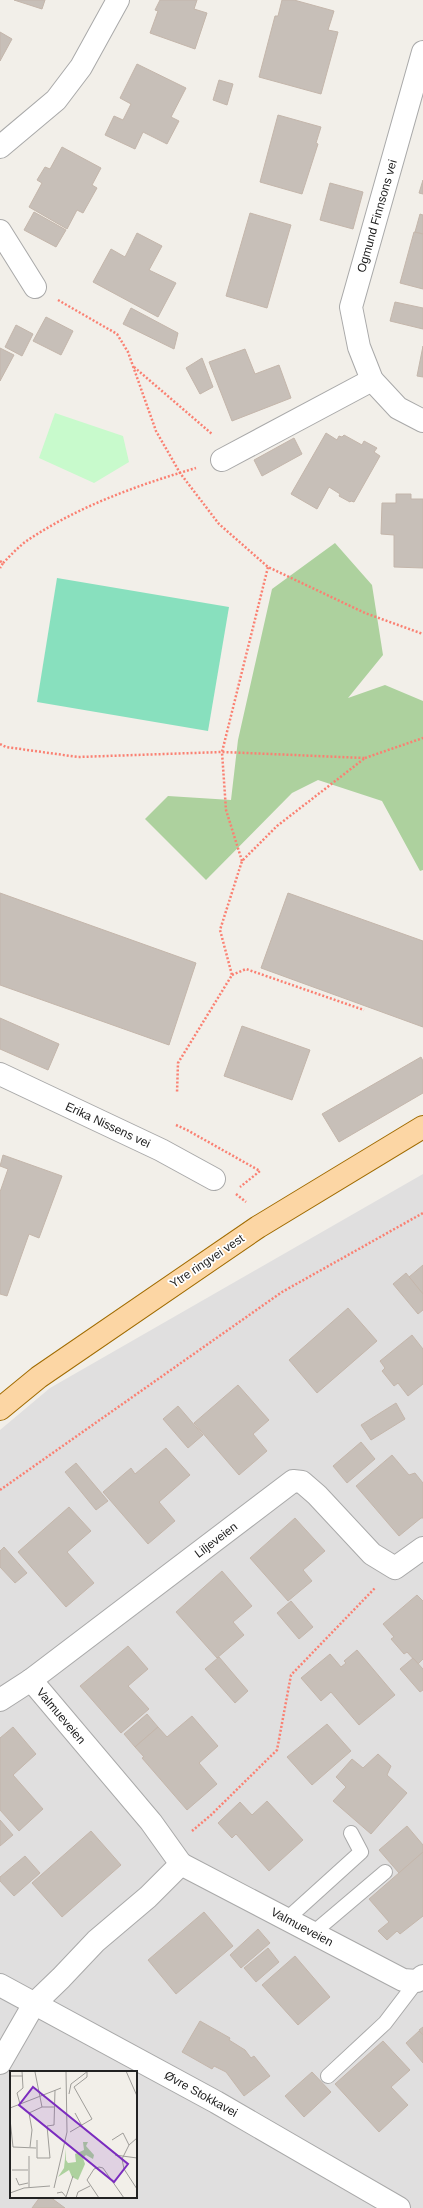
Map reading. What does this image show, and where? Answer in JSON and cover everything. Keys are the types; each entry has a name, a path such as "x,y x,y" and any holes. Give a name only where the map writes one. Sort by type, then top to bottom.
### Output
{"main road":[{"name":"Ytre ringvei vest","path":"0,1409 39,1377 258,1227 423,1127"}],"street":[{"path":"0,147 56,100 81,67 118,0"},
{"name":"Ogmund Finnsons vei","path":"423,52 351,307 359,347 372,380 398,408 423,421"},
{"path":"0,231 35,287"},
{"path":"229,457 372,380"},
{"name":"Erika Nissens vei","path":"0,1074 161,1150 214,1179"},
{"name":"Liljeveien","path":"0,1700 31,1680 293,1481 302,1482 312,1490 372,1554 395,1568"},
{"path":"395,1568 423,1548"},
{"name":"Valmueveien","path":"31,1680 151,1822 181,1864 403,1980 420,1978"},
{"path":"0,2063 34,2004 96,1941 148,1897 181,1864"},
{"name":"Øvre Stokkavei","path":"0,1985 210,2098 398,2208"}],"lane":[{"path":"287,1919 361,1852 351,1833"},
{"path":"313,1933 385,1872"},
{"path":"328,2076 385,2023 420,1978"}],"path":[{"path":"35,287 117,334 128,352 156,431 180,473 219,524 268,567 365,613 423,634"},
{"path":"133,366 229,457"},
{"path":"0,568 2,562 27,541 56,523 128,490 180,473"},
{"path":"242,861 226,810 222,752 268,567"},
{"path":"232,975 220,930 242,861 277,826 365,758 423,738"},
{"path":"0,744 78,757 222,752 365,758"},
{"path":"177,1093 178,1063 232,975 246,969 364,1010"},
{"path":"0,1490 282,1292 423,1213"},
{"path":"181,1864 182,1839 211,1815 277,1750 291,1675 395,1568"}],"shaded area":[{"path":"423,1174 423,2208 0,2208 0,1430 50,1388"}],"green space":[{"path":"55,413 123,436 129,462 94,483 39,458"},
{"path":"335,543 372,585 383,655 348,698 385,685 423,701 423,870 420,871 382,801 318,780 292,793 206,880 145,819 168,796 231,800 238,740 272,589"},
{"path":"57,578 229,607 208,731 37,702"}],"building":[{"path":"14,0 45,0 42,9"},
{"path":"160,0 197,0 194,9 207,13 195,49 150,33 158,11 155,10"},
{"path":"282,0 294,0 334,11 328,30 338,32 321,94 259,77 275,16 278,16"},
{"path":"0,32 12,39 0,61"},
{"path":"137,64 186,88 171,117 179,121 167,144 143,132 135,149 105,135 114,116 123,120 131,104 120,98"},
{"path":"219,80 233,84 227,105 213,100"},
{"path":"278,115 321,127 316,143 318,144 302,194 260,182"},
{"path":"62,147 101,168 92,185 97,188 83,213 77,210 67,229 29,207 42,183 37,180 45,167 50,169"},
{"path":"423,180 423,194 419,193"},
{"path":"330,183 363,192 353,229 320,220"},
{"path":"34,212 66,230 56,247 24,230"},
{"path":"250,213 291,225 267,308 226,296"},
{"path":"420,214 423,215 423,234 415,232"},
{"path":"414,232 423,234 423,289 400,283"},
{"path":"137,233 162,246 149,270 176,283 158,317 93,282 111,249 125,257"},
{"path":"395,302 423,308 423,329 390,321"},
{"path":"131,308 178,333 174,349 123,324"},
{"path":"46,317 73,331 61,355 33,341"},
{"path":"16,325 33,334 22,356 5,347"},
{"path":"423,346 423,377 417,376"},
{"path":"0,348 14,355 0,381"},
{"path":"245,349 255,374 279,365 291,398 232,421 209,362"},
{"path":"202,358 213,387 200,394 186,368"},
{"path":"326,433 337,440 339,436 342,437 344,435 362,445 364,441 377,448 374,452 380,456 354,502 350,502 339,496 340,494 329,487 317,509 291,494"},
{"path":"294,438 302,454 262,476 254,460"},
{"path":"396,494 411,494 411,499 423,499 423,568 394,567 394,535 381,534 382,503 396,503"},
{"path":"0,893 196,963 169,1045 0,985"},
{"path":"288,893 423,941 423,1027 261,968"},
{"path":"0,1018 59,1044 48,1070 0,1049"},
{"path":"242,1026 310,1050 292,1100 224,1076"},
{"path":"421,1057 423,1061 423,1093 339,1142 322,1114"},
{"path":"3,1155 62,1176 39,1238 29,1234 7,1296 0,1294 0,1192 8,1169 0,1166"},
{"path":"423,1265 423,1294 409,1277"},
{"path":"406,1273 423,1294 423,1310 418,1314 393,1284"},
{"path":"348,1308 377,1341 317,1393 289,1360"},
{"path":"412,1335 423,1349 423,1384 408,1396 398,1383 394,1386 382,1371 385,1368 380,1361"},
{"path":"238,1385 269,1420 253,1434 267,1451 239,1475 194,1423"},
{"path":"396,1403 405,1419 371,1440 361,1425"},
{"path":"178,1406 203,1435 188,1448 163,1419"},
{"path":"361,1442 375,1459 347,1483 333,1466"},
{"path":"166,1448 190,1475 159,1502 175,1521 148,1544 103,1492 131,1468 135,1474"},
{"path":"392,1455 409,1475 415,1473 423,1483 423,1518 399,1536 356,1486"},
{"path":"76,1463 108,1501 96,1510 65,1472"},
{"path":"69,1507 91,1531 67,1552 94,1583 66,1607 18,1552"},
{"path":"295,1518 325,1551 303,1570 312,1581 288,1601 250,1558"},
{"path":"4,1547 27,1573 15,1583 0,1567 0,1551"},
{"path":"222,1571 252,1606 233,1622 244,1635 217,1658 176,1612"},
{"path":"417,1595 423,1601 423,1659 418,1664 407,1652 404,1654 391,1639 394,1637 383,1624"},
{"path":"291,1601 313,1627 299,1639 277,1613"},
{"path":"128,1646 148,1669 128,1686 149,1709 121,1733 80,1686"},
{"path":"357,1650 395,1695 359,1725 331,1692 321,1701 301,1678 330,1654 341,1667 346,1663 344,1661"},
{"path":"219,1657 248,1691 235,1703 205,1669"},
{"path":"413,1658 423,1669 423,1690 420,1692 400,1669"},
{"path":"147,1714 158,1727 135,1747 124,1734"},
{"path":"192,1716 218,1746 199,1763 217,1784 187,1810 142,1758 144,1757 135,1747 158,1727 167,1737"},
{"path":"327,1724 351,1751 312,1785 287,1757"},
{"path":"13,1727 36,1754 13,1775 43,1809 19,1831 0,1810 0,1738"},
{"path":"378,1754 391,1766 387,1775 407,1793 371,1834 333,1801 346,1787 336,1777 352,1759 363,1768"},
{"path":"267,1801 303,1840 269,1871 236,1834 232,1838 218,1823 240,1802 252,1815"},
{"path":"0,1820 13,1835 0,1846"},
{"path":"407,1826 423,1845 423,1852 399,1873 379,1850"},
{"path":"91,1831 121,1865 62,1917 32,1883"},
{"path":"423,1852 423,1916 400,1934 397,1931 387,1940 378,1931 389,1922 369,1899"},
{"path":"25,1856 40,1873 14,1896 0,1881 0,1877"},
{"path":"204,1912 233,1946 176,1994 148,1960"},
{"path":"258,1929 270,1943 241,1968 230,1955"},
{"path":"268,1948 279,1962 256,1982 244,1968"},
{"path":"295,1956 330,1997 298,2025 262,1985"},
{"path":"200,2021 230,2038 229,2040 245,2050 251,2058 254,2056 270,2076 244,2096 226,2072 214,2066 212,2069 182,2052"},
{"path":"423,2027 423,2035 419,2030"},
{"path":"419,2031 423,2035 423,2063 406,2043"},
{"path":"383,2041 410,2070 391,2087 408,2105 379,2132 335,2084"},
{"path":"312,2072 331,2092 304,2117 285,2096"},
{"path":"39,2198 51,2198 65,2208 32,2208"}]}
